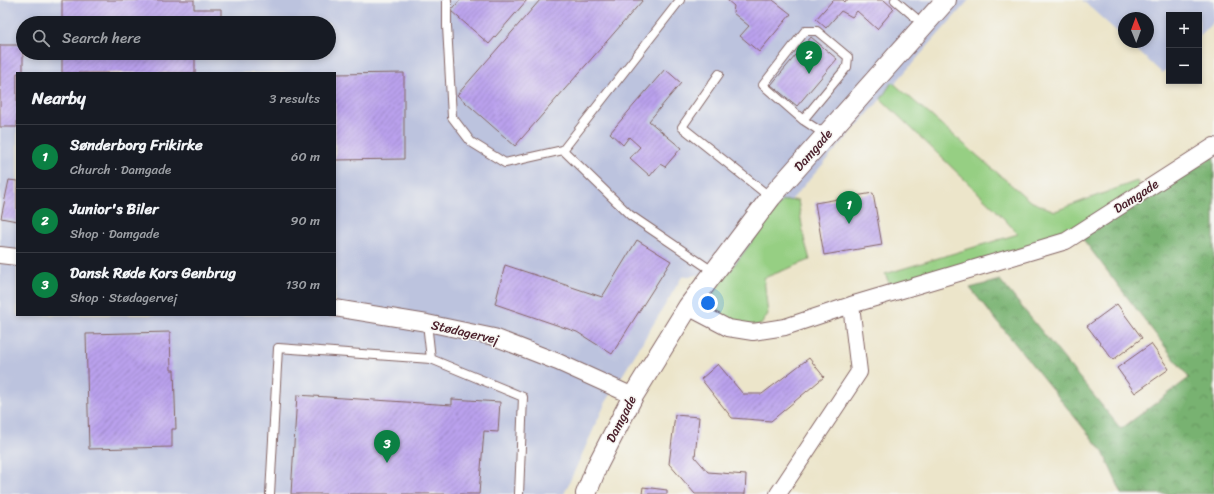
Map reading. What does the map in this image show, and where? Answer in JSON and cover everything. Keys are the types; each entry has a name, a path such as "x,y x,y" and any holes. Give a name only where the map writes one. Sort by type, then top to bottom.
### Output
{"street":[{"name":"Damgade","path":"586,494 597,466 633,396 688,307 771,197 946,0"},
{"name":"Damgade","path":"688,307 728,328 753,332 785,327 851,305 1066,241 1214,146"},
{"path":"0,255 16,258"},
{"path":"778,494 859,372 851,305"},
{"name":"Stødagervej","path":"336,308 427,323 494,337 558,362 633,396"}],"lane":[{"path":"447,0 452,117 471,142 505,163 563,150 680,0"},
{"path":"895,0 924,25"},
{"path":"803,120 847,67 848,57 817,31 805,31 763,85 803,120 826,135"},
{"path":"719,74 682,127 771,197"},
{"path":"563,150 630,215 715,272"},
{"path":"427,323 431,359"},
{"path":"270,494 278,348 431,359 523,397 519,494"}],"shaded area":[{"path":"0,0 969,0 728,271 682,277 605,404 564,494 0,494"},
{"path":"1082,0 1214,0 1214,21 1202,34 1202,12 1166,12 1166,70 1162,73 1135,48 1154,48 1154,12 1118,12 1118,33"}],"green space":[{"path":"892,82 1030,201 1055,211 1137,181 1141,189 1065,236 890,285 885,274 1018,234 995,209 881,99"},
{"path":"1214,156 1214,494 1122,494 1103,452 970,288 1000,280 1121,429 1189,378 1082,238"},
{"path":"798,200 804,238 810,260 764,278 768,314 761,325 742,325 708,311 707,302 782,201"}],"building":[{"path":"62,0 194,0 194,9 221,9 221,16 62,16"},
{"path":"460,0 527,0 489,44 451,11"},
{"path":"540,0 643,0 515,146 457,95"},
{"path":"727,0 773,0 791,14 759,52 740,36 749,26 733,13 734,6"},
{"path":"833,0 843,0 845,2 846,0 884,0 894,9 877,29 857,11 852,17 841,11 826,28 816,19"},
{"path":"811,37 837,59 797,106 771,85"},
{"path":"0,45 16,45 16,60 23,60 23,72 16,72 16,127 0,127"},
{"path":"62,60 195,60 195,72 62,72"},
{"path":"665,69 681,83 649,121 681,148 665,167 660,164 650,176 630,158 640,147 629,137 623,145 610,133"},
{"path":"404,73 404,159 336,160 336,74"},
{"path":"9,180 16,181 16,221 1,218"},
{"path":"873,193 882,245 824,255 815,203"},
{"path":"637,240 671,261 612,354 577,332 495,304 505,265 602,297"},
{"path":"1117,304 1142,338 1113,360 1087,326"},
{"path":"170,332 171,370 174,370 176,429 172,429 172,447 89,449 86,334"},
{"path":"1151,344 1169,369 1135,393 1117,368"},
{"path":"809,358 824,377 771,421 732,418 701,379 718,364 743,394 762,394"},
{"path":"297,395 452,405 452,399 500,402 498,432 484,431 479,494 291,494"},
{"path":"675,415 699,417 695,457 708,472 746,475 745,494 695,494 669,464"},
{"path":"643,487 667,490 667,494 642,494"}],"place":[{"name":"Junior's Biler","path":"809,74"},
{"name":"Sønderborg Frikirke","path":"849,224"},
{"name":"Dansk Røde Kors Genbrug","path":"387,463"}]}
